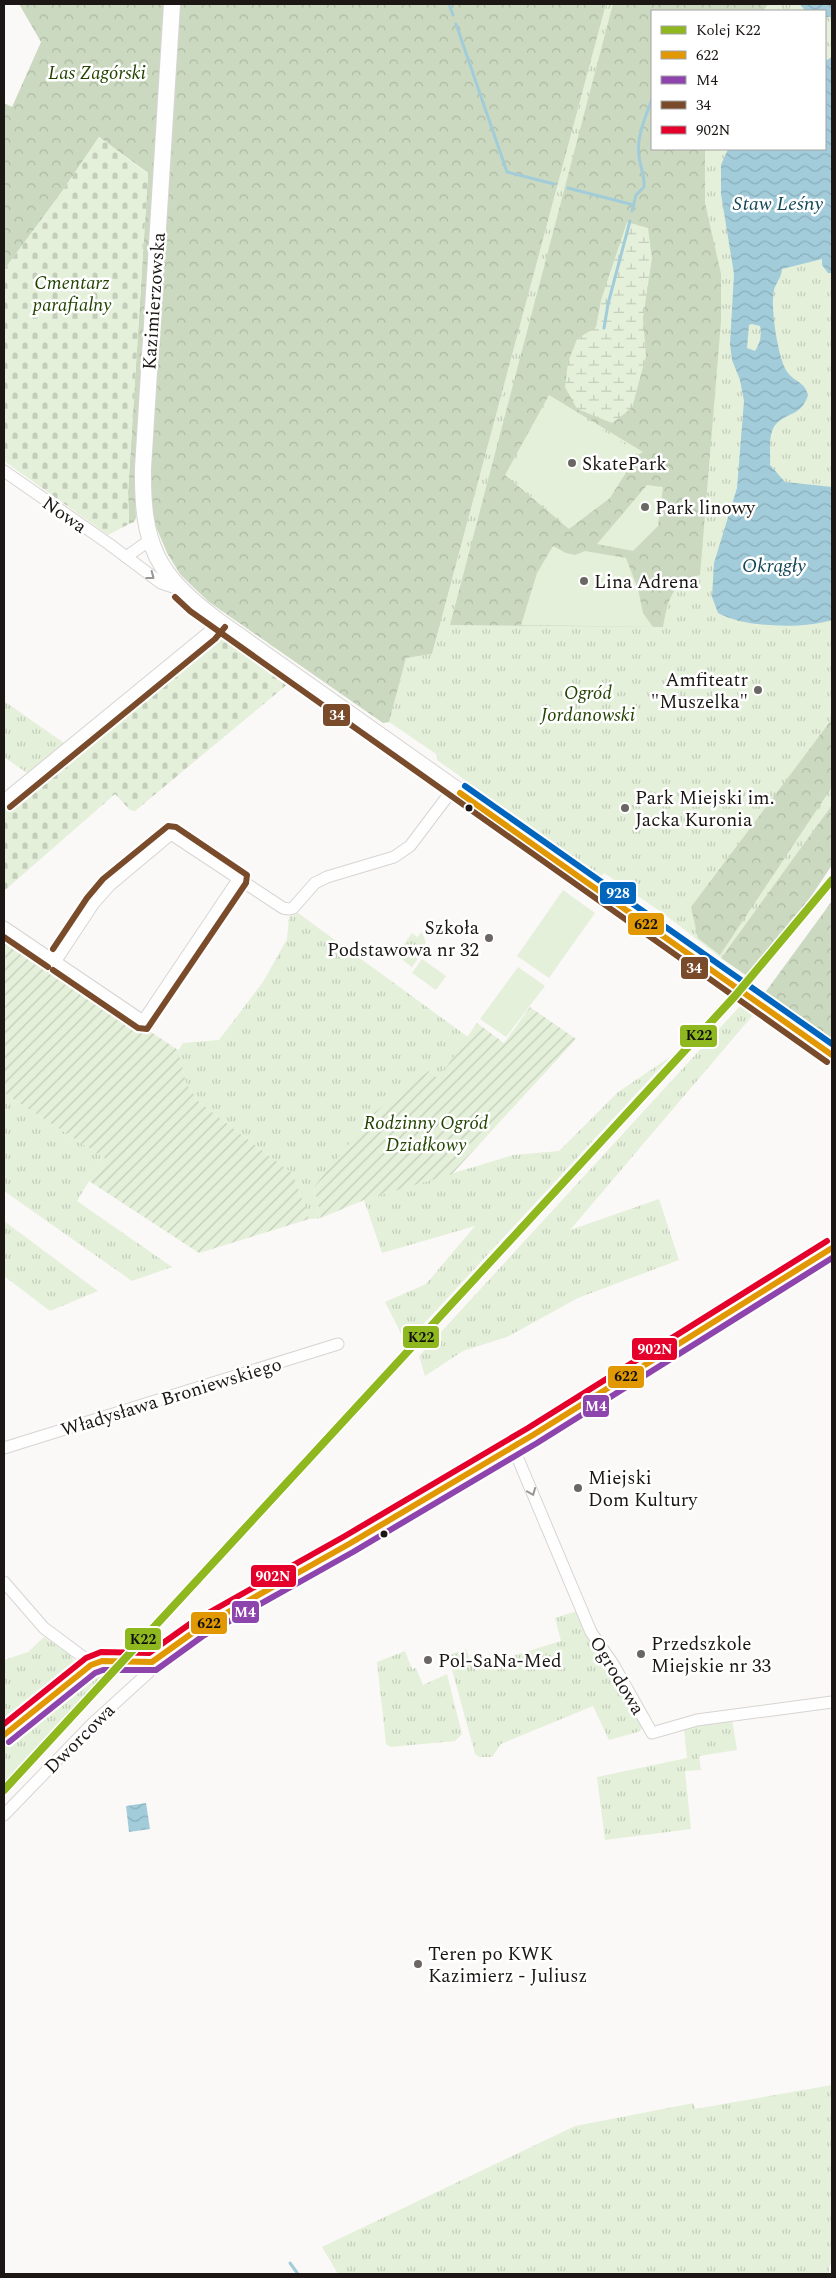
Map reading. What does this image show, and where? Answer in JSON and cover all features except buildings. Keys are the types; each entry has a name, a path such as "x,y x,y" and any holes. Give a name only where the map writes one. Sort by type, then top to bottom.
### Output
{"street":[{"name":"Kazimierzowska","path":"172,4 142,505 150,540 160,563 179,588 218,621 832,1055"},
{"name":"Nowa","path":"4,471 161,583 179,588"},
{"path":"126,557 150,540"},
{"path":"4,800 209,632 218,621"},
{"path":"55,962 94,903 110,885 171,834 283,908 288,909 293,908 315,883 321,880 394,857 403,852 410,846 453,788"},
{"path":"4,927 143,1022 239,878"},
{"path":"4,1735 91,1665 102,1661 152,1662 198,1629 349,1544 513,1447 832,1248"},
{"name":"Władysława Broniewskiego","path":"4,1448 338,1344"},
{"name":"Ogrodowa","path":"513,1447 591,1632 613,1664 652,1733 697,1720 832,1702"},
{"path":"4,1582 44,1628 91,1665"},
{"name":"Dworcowa","path":"4,1815 92,1724 148,1673 152,1662"}],"green space":[{"name":"Las Zagórski","path":"19,4 165,4 135,477 136,518 134,522 129,524 128,492 148,173 99,137 61,193 4,270 4,103 12,107 41,42"},
{"path":"178,4 606,4 432,654 406,658 389,722 383,723 209,602 180,574 167,553 147,505"},
{"name":"Ogród Jordanowski","path":"606,4 832,4 832,805 721,958 664,914 604,873 599,879 560,852 557,845 437,760 436,754 389,722 406,658 432,654"},
{"path":"613,4 768,4 764,10 651,10 651,150 705,150 705,203 721,274 721,321 700,575 683,582 672,594 663,627 450,625","holes":["549,395 643,452 637,455 610,498 569,529 505,475"]},
{"name":"Cmentarz parafialny","path":"99,137 148,174 128,492 129,524 108,535 4,461 4,270 61,193"},
{"path":"627,222 648,228 652,258 643,318 646,356 632,408 612,423 577,409 565,387 568,362 577,339 596,327 601,300"},
{"name":"SkatePark","path":"549,397 637,452 608,495 568,527 508,474"},
{"name":"Park linowy","path":"647,485 663,487 658,526 633,551 597,544"},
{"name":"Lina Adrena","path":"553,546 566,553 575,555 585,551 626,558 638,589 643,613 653,627 521,625 537,573"},
{"path":"222,635 289,683 135,811 130,810 115,794 4,891 4,808 210,639"},
{"path":"4,701 64,743 27,773 4,757"},
{"path":"832,719 832,787 720,955 698,938 691,907"},
{"path":"832,805 832,865 804,907 747,976 721,958"},
{"path":"563,890 595,913 549,978 517,956"},
{"path":"832,901 832,1048 764,994"},
{"path":"298,913 468,1037 438,1080 314,1187 321,1218 309,1219 293,1174 199,1102 186,1083 178,1051 183,1043 219,1040 263,982 287,939 289,917"},
{"path":"422,932 426,943 420,950 422,953 412,967 396,955 412,933 417,937"},
{"path":"4,934 178,1050 186,1083 199,1102 293,1174 309,1219 199,1253 89,1181 109,1161 4,1093"},
{"path":"422,959 446,976 436,990 412,973"},
{"path":"518,967 545,986 506,1037 480,1019"},
{"path":"741,1005 753,1015 570,1230 659,1199 679,1260 578,1298 507,1337 463,1351 425,1376 419,1356"},
{"name":"Rodzinny Ogród Działkowy","path":"530,1007 576,1039 452,1174 364,1200 321,1218 314,1187 374,1113 429,1071 438,1079 477,1023 504,1043"},
{"path":"670,1057 406,1343 385,1302 426,1284 475,1226 382,1253 364,1200 513,1155 559,1151 618,1092"},
{"path":"4,1093 109,1161 89,1181 77,1201 172,1267 132,1281 4,1191"},
{"path":"4,1221 98,1291 50,1311 4,1276"},
{"path":"577,1611 584,1628 644,1727 638,1732 609,1740 593,1706 501,1744 492,1757 479,1757 475,1754 448,1655 466,1649 473,1668 561,1641 555,1618"},
{"path":"44,1637 70,1655 76,1664 52,1689 4,1723 4,1660 28,1652"},
{"path":"405,1651 412,1669 416,1668 423,1685 447,1674 462,1734 455,1741 390,1747 386,1744 377,1662"},
{"path":"99,1669 102,1671 102,1669 112,1669 4,1785 4,1745"},
{"path":"732,1719 737,1750 699,1756 701,1770 685,1771 691,1829 605,1840 597,1777 687,1758 684,1729"},
{"path":"832,2085 832,2262 829,2267 829,2274 338,2274 322,2247 575,2126 694,2103 695,2109"}],"water":[{"path":"800,4 832,4 832,17 826,17 826,10 804,10"},
{"path":"832,57 832,273 828,273 822,265 822,259 782,269 773,298 778,346 784,367 788,373 805,387 808,395 799,410 782,419 774,427 770,443 770,465 785,482 832,487 832,620 820,623 774,626 743,622 718,613 712,597 714,563 737,488 744,401 740,380 732,360 730,344 734,274 721,194 721,165 728,150 826,150 826,60","holes":["749,325 760,326 761,333 755,351 747,348"]},
{"path":"146,1803 150,1829 129,1832 126,1806"}],"waterway":[{"path":"449,4 453,15"},
{"path":"456,24 507,172 554,184"},
{"path":"632,211 636,195 644,187 638,149 642,127 651,102"},
{"path":"568,188 634,205"},
{"path":"604,328 608,304 630,221"},
{"path":"290,2263 298,2274"}],"rail line":[{"name":"K22","path":"4,1790 735,996 832,880"}],"transit line":[{"name":"34","path":"175,597 190,611 827,1062"},
{"name":"34","path":"10,807 215,639 225,627"},
{"name":"928","path":"465,786 832,1044"},
{"name":"622","path":"460,793 832,1055"},
{"name":"34","path":"53,949 87,898 103,879 168,826 176,827 247,875 246,883 147,1029 138,1028 53,970"},
{"name":"34","path":"4,937 48,967"},
{"name":"902N","path":"4,1724 86,1658 101,1652 149,1653 194,1621 345,1536 528,1428 827,1241"},
{"name":"622","path":"4,1735 91,1665 102,1661 152,1662 198,1629 349,1544 533,1435 832,1248"},
{"name":"M4","path":"9,1742 95,1673 103,1670 156,1670 203,1636 353,1552 537,1443 832,1258"}],"place":[{"name":"SkatePark","path":"572,463"},
{"name":"Park linowy","path":"645,507"},
{"name":"Lina Adrena","path":"584,581"},
{"name":"Amfiteatr \"Muszelka\"","path":"758,690"},
{"name":"Park Miejski im. Jacka Kuronia","path":"625,808"},
{"name":"Szkoła Podstawowa nr 32","path":"489,938"},
{"name":"Miejski Dom Kultury","path":"578,1488"},
{"name":"Przedszkole Miejskie nr 33","path":"641,1654"},
{"name":"Pol-SaNa-Med","path":"428,1660"},
{"name":"Teren po KWK Kazimierz - Juliusz","path":"418,1964"}],"water label":[{"name":"Staw Leśny","path":"778,203"},
{"name":"Okrągły","path":"774,565"}]}
